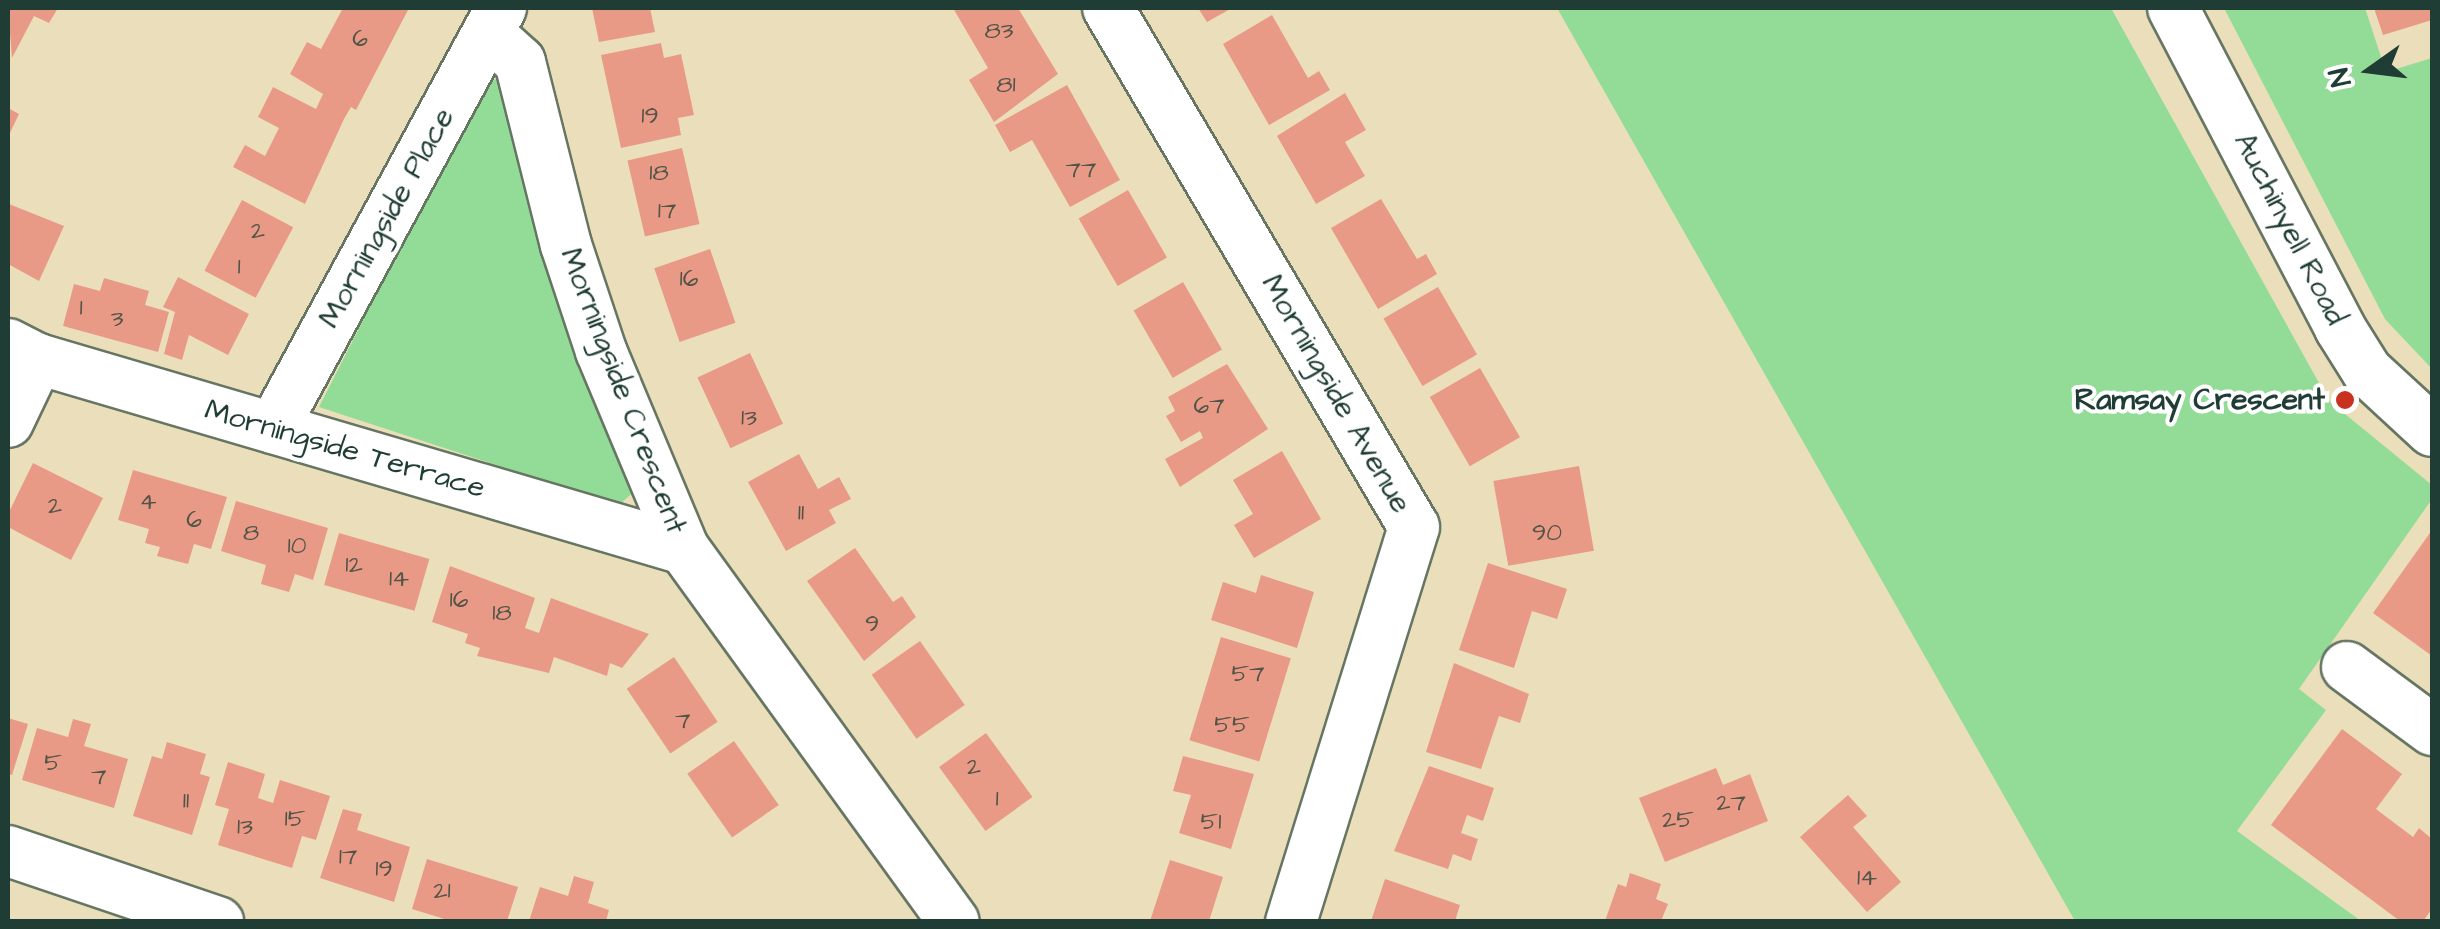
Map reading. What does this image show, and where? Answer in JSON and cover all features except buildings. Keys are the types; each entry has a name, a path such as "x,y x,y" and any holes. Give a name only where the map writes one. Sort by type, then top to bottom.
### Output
{"street":[{"name":"Morningside Avenue","path":"1108,8 1414,527 1291,922"},
{"name":"Auchinyell Road","path":"2174,8 2340,328 2368,371 2432,431"},
{"name":"Morningside Place","path":"273,428 495,20"},
{"name":"Morningside Crescent","path":"495,20 520,62 566,245 601,350 684,549 954,922"},
{"name":"Morningside Terrace","path":"23,351 684,549"},
{"path":"8,422 23,351"},
{"path":"2347,667 2432,730"},
{"path":"8,851 218,922"}],"green space":[{"path":"1557,8 2111,8 2329,401 2432,485 2432,499 2299,689 2326,710 2237,831 2361,921 2075,921"},
{"path":"2224,8 2365,8 2386,72 2432,58 2432,369 2385,319"},
{"path":"486,78 505,81 637,489 619,505 319,407"}],"place":[{"name":"Ramsay Crescent","path":"2345,400"}]}
